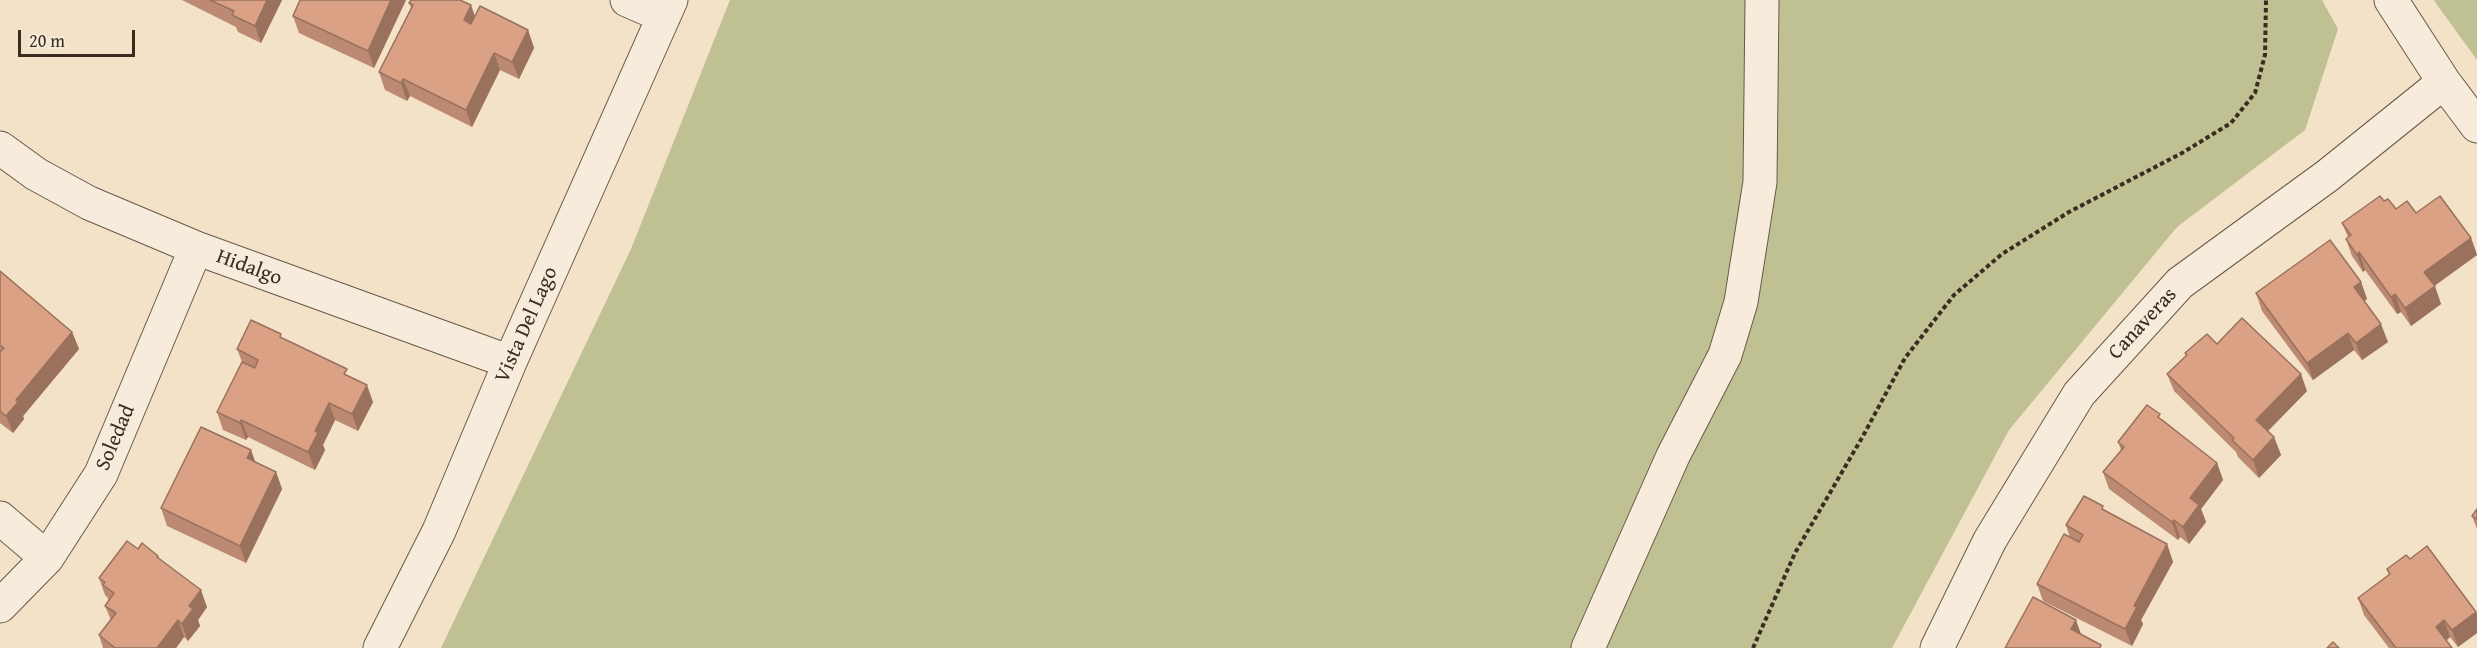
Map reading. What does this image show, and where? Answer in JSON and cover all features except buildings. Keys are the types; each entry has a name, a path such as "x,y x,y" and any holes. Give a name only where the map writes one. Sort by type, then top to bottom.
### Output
{"street":[{"path":"627,0 668,8"},
{"path":"1588,648 1672,456 1725,355 1741,302 1760,182 1762,0"},
{"path":"2391,0 2444,82 2477,126"},
{"name":"Vista Del Lago","path":"380,648 438,531 510,362 668,8"},
{"name":"Canaveras","path":"1937,648 1990,540 2079,394 2180,284 2327,176 2444,82"},
{"name":"Hidalgo","path":"0,148 36,174 89,203 196,248 510,362"},
{"name":"Soledad","path":"0,606 47,558 101,474 196,248"},
{"path":"0,518 47,558"}],"path":[{"path":"1754,648 1795,553 1905,358 1947,304 2002,254 2069,212 2182,153 2232,123 2255,93 2265,55 2266,0"}],"green space":[{"path":"730,0 2322,0 2338,29 2305,130 2177,227 2009,430 1892,648 441,648 631,249"},
{"path":"2434,0 2477,0 2477,60 2435,2"}]}
